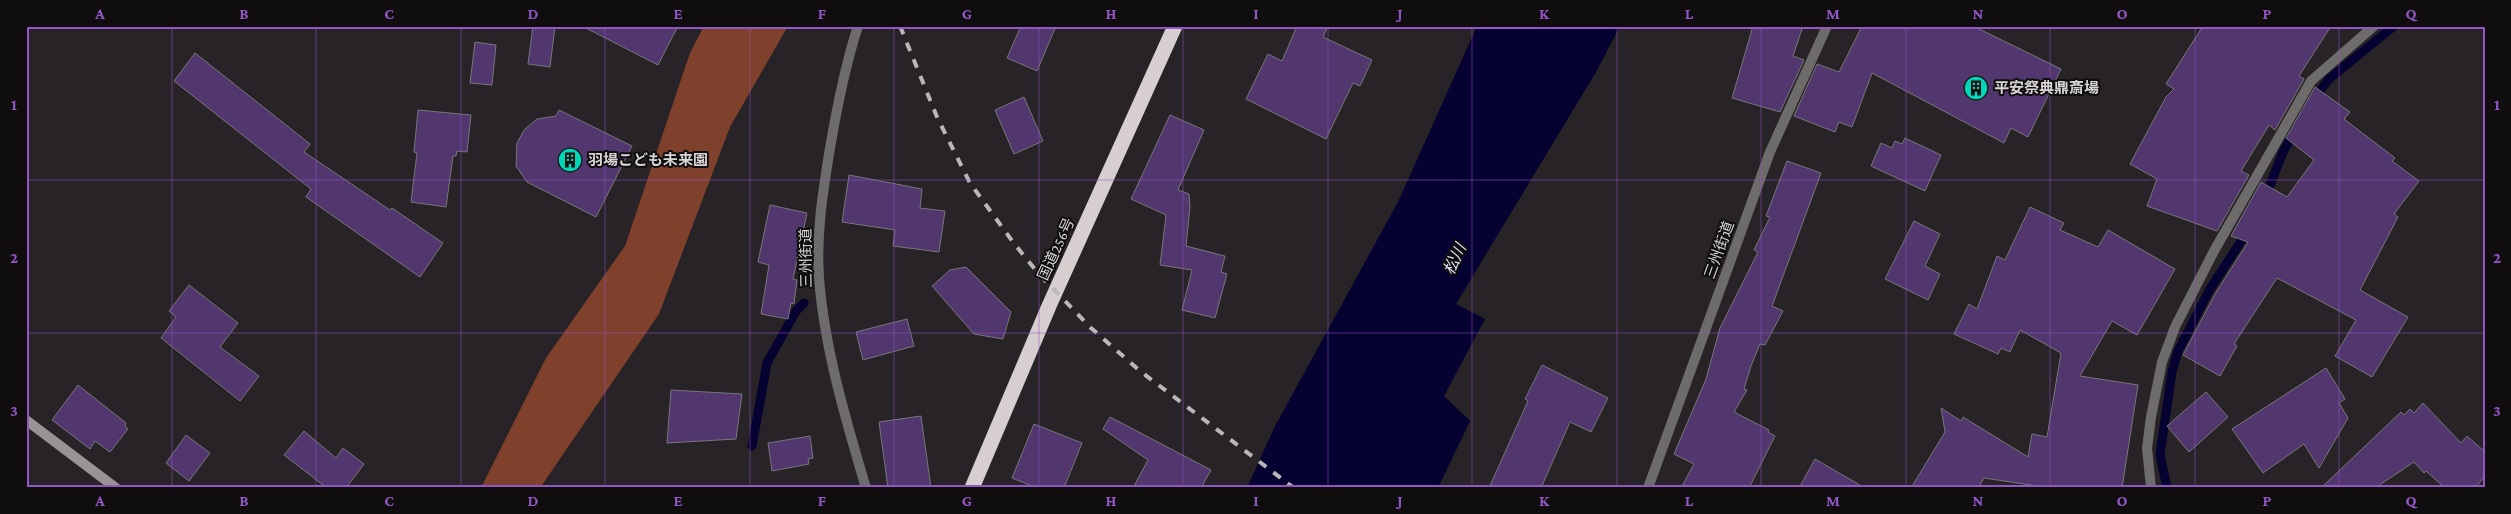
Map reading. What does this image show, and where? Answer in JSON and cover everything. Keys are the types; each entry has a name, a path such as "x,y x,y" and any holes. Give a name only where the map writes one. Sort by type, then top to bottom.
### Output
{"highway":[{"name":"国道256号","path":"972,488 1049,306 1175,26"}],"street":[{"name":"三州街道","path":"858,26 836,117 820,207 819,264 825,322 848,429 866,488"},
{"name":"三州街道","path":"1648,488 1770,152 1827,26"},
{"path":"2152,488 2147,451 2151,417 2162,362 2175,327 2214,251 2311,81 2374,26"},
{"path":"26,420 116,488"}],"shaded area":[{"path":"704,26 788,26 730,127 659,314 540,488 481,488 546,358 625,246 690,53"}],"water":[{"name":"松川","path":"1477,26 1620,26 1596,72 1456,304 1485,319 1444,396 1470,421 1438,488 1247,488 1274,428 1398,202"}],"building":[{"path":"533,26 555,26 550,67 528,64"},
{"path":"582,26 678,26 658,65"},
{"path":"1021,26 1056,26 1037,71 1007,58"},
{"path":"1297,26 1328,26 1323,37 1372,60 1360,86 1353,83 1326,139 1246,99 1268,54 1282,61"},
{"path":"1753,26 1803,26 1793,56 1804,60 1780,112 1732,98"},
{"name":"平安祭典鼎斎場","path":"1862,26 1973,26 2061,69 2028,137 2011,128 2004,143 1872,73 1852,127 1839,122 1835,132 1794,116 1817,64 1839,72"},
{"path":"2203,26 2331,26 2299,76 2304,79 2275,130 2269,125 2241,171 2249,175 2217,231 2147,206 2157,179 2130,164 2166,97 2174,89 2166,84"},
{"path":"475,42 496,45 492,85 470,83"},
{"path":"195,53 310,144 304,152 443,243 420,277 306,197 311,189 174,81"},
{"path":"2315,87 2350,112 2344,119 2395,158 2392,161 2419,181 2394,214 2398,217 2360,290 2408,317 2372,377 2335,356 2356,320 2277,278 2234,344 2237,346 2220,376 2183,355 2215,294 2248,242 2231,236 2261,182 2287,197 2314,160 2286,138"},
{"path":"1024,97 1043,141 1014,154 995,110"},
{"path":"418,110 471,115 467,152 457,151 456,156 453,156 446,207 411,202 417,153 414,152"},
{"name":"羽場こども未来園","path":"559,110 632,146 596,217 527,182 516,166 517,143 524,130 537,119 556,116"},
{"path":"1170,115 1204,130 1178,190 1189,194 1190,207 1186,246 1225,256 1221,272 1227,274 1215,318 1182,310 1192,270 1160,265 1166,215 1131,199"},
{"path":"1905,138 1941,155 1925,191 1871,166 1881,143 1892,148 1895,141 1902,144"},
{"path":"1787,161 1821,173 1772,306 1783,311 1765,345 1760,344 1744,389 1747,390 1734,412 1769,430 1768,432 1775,436 1749,488 1681,488 1694,464 1674,454 1706,379 1720,328 1758,252 1754,250 1770,217 1766,216"},
{"path":"849,175 922,189 920,208 945,211 939,252 893,246 895,230 842,222"},
{"path":"770,205 807,213 793,279 797,280 794,304 791,303 788,319 761,314 769,265 758,262"},
{"path":"2030,207 2064,223 2060,230 2098,247 2108,230 2175,269 2137,335 2112,321 2080,376 2138,385 2122,488 2051,488 1984,478 1978,488 1911,488 1945,432 1941,408 1961,421 1963,417 2028,457 2032,434 2047,437 2061,353 2020,330 2010,352 2001,348 1998,354 1954,334 1969,304 1977,309 1997,256 2005,260"},
{"path":"1914,221 1940,234 1925,266 1940,274 1928,300 1885,279"},
{"path":"966,267 1011,312 1003,339 974,334 932,286 950,270"},
{"path":"189,285 238,323 220,347 259,376 240,401 161,338 176,317 169,311"},
{"path":"907,319 914,346 863,360 856,332"},
{"path":"1542,365 1608,398 1591,432 1570,422 1541,488 1489,488 1528,401 1525,399"},
{"path":"2326,368 2345,399 2339,403 2348,418 2319,468 2304,444 2263,473 2232,429"},
{"path":"78,385 126,423 125,426 128,429 110,452 95,441 90,449 52,420"},
{"path":"671,390 742,394 736,439 667,443"},
{"path":"2206,392 2228,417 2189,452 2167,426"},
{"path":"2423,403 2461,443 2467,436 2485,452 2485,476 2475,488 2445,488 2426,471 2424,473 2414,462 2375,488 2321,488 2401,412 2404,415 2410,409 2414,413"},
{"path":"921,416 931,488 888,488 879,422"},
{"path":"1110,417 1211,470 1201,488 1133,488 1148,460 1103,429"},
{"path":"1034,424 1082,443 1064,488 1037,488 1012,478"},
{"path":"304,431 336,458 343,448 364,464 346,488 327,488 284,455"},
{"path":"186,435 210,453 189,481 166,463"},
{"path":"810,436 813,458 808,459 809,464 772,471 768,443"},
{"path":"1815,459 1865,488 1799,488"}],"waterway":[{"path":"2313,100 2329,79 2394,26"},
{"path":"2265,198 2283,152 2295,130"},
{"path":"2167,488 2160,454 2172,372 2178,351 2210,289 2247,232"},
{"path":"752,446 767,363 796,311 804,303"}],"railway":[{"path":"900,26 937,117 970,183 1038,273 1091,328 1140,371 1294,488"}],"place":[{"name":"平安祭典鼎斎場","path":"1976,88"},
{"name":"羽場こども未来園","path":"570,160"}]}
